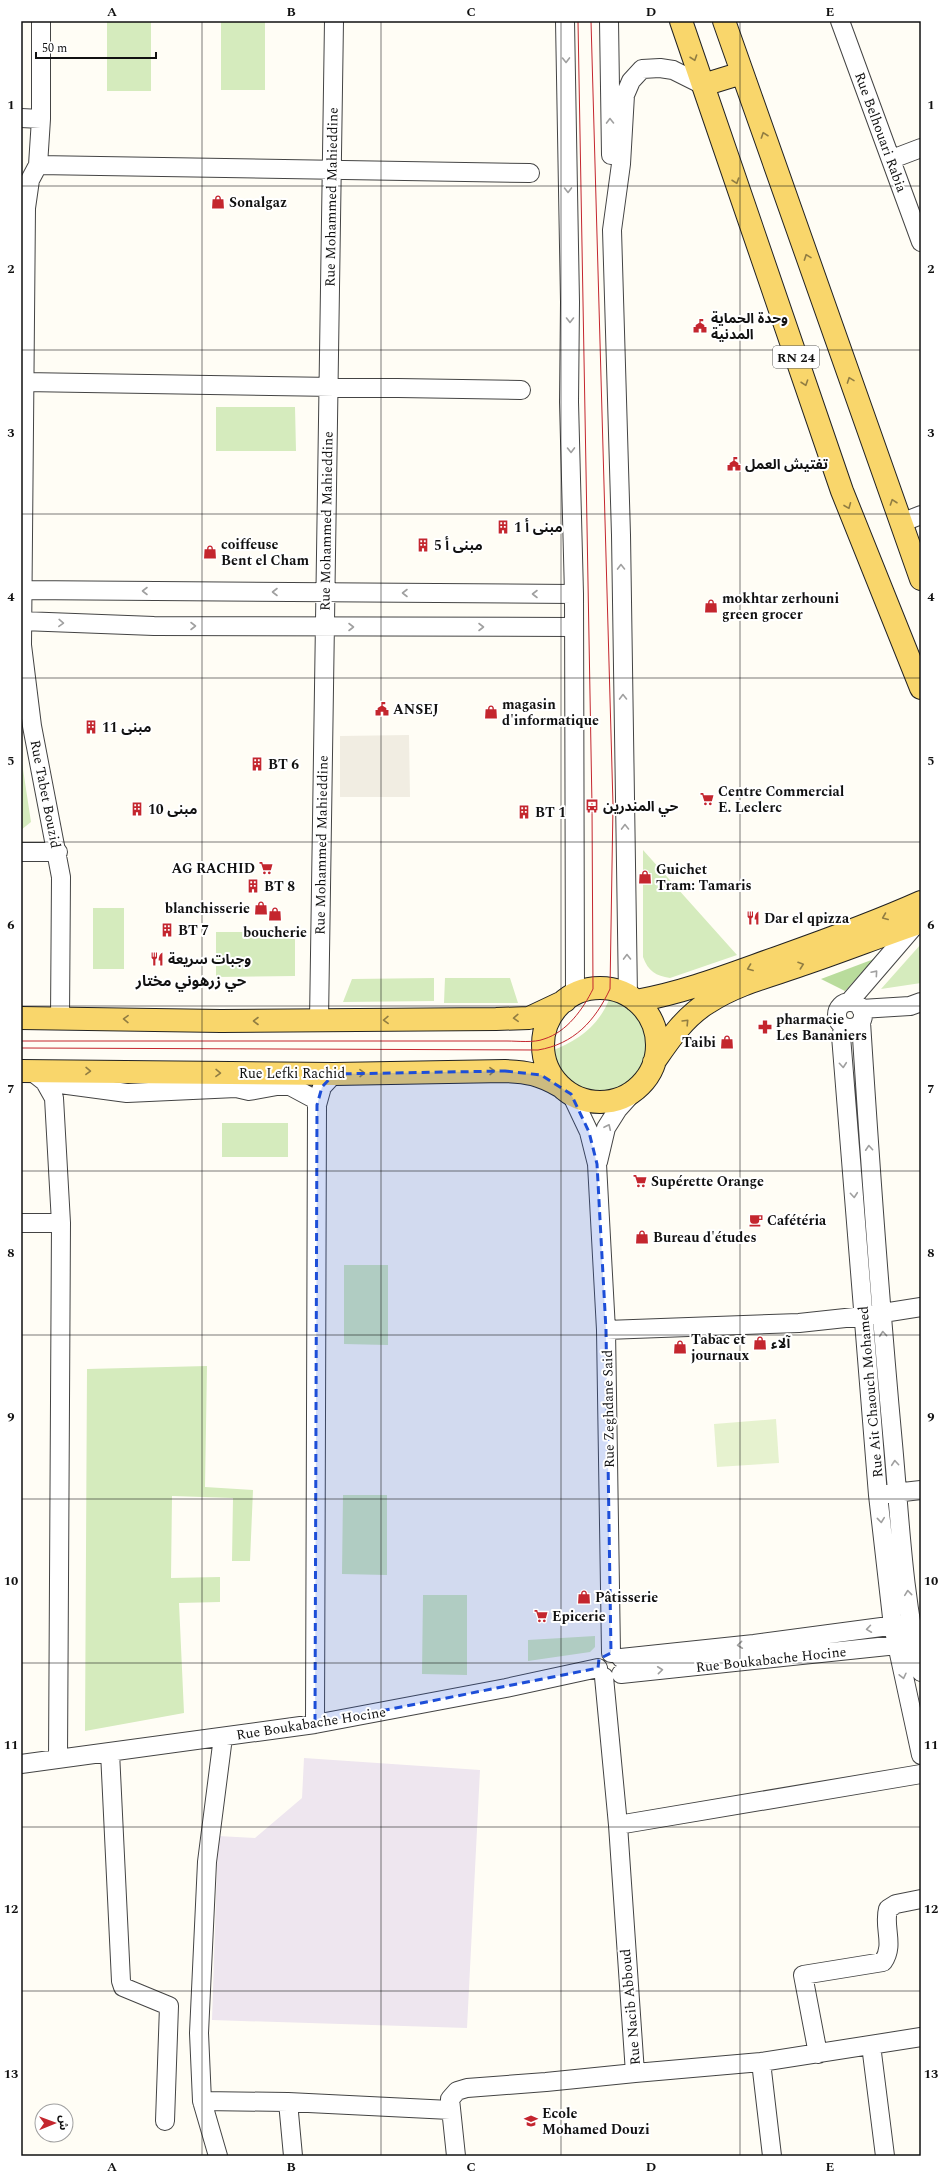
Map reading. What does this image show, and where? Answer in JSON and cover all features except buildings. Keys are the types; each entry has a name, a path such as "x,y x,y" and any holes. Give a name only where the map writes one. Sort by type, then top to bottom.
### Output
{"main road":[{"name":"RN 24","path":"682,21 842,491 921,688"},
{"name":"RN 24","path":"724,21 910,535 921,579"},
{"path":"703,85 742,73"},
{"path":"632,999 674,994 722,978 850,931 921,902"},
{"path":"570,997 556,1009 548,1021 544,1040 546,1062 552,1076 566,1090 588,1101 606,1102 623,1097 636,1089 647,1077 654,1063 672,1037 696,1011 708,1002 729,991 919,922"},
{"path":"21,1018 319,1021 529,1018 570,997 602,988 616,990 632,999 648,1015 655,1030 657,1048 654,1063"},
{"name":"Rue Lefki Rachid","path":"32,1074 334,1074 505,1071 530,1072 541,1075 566,1090"}],"street":[{"name":"Rue Tabet Bouzid","path":"41,21 41,119 38,165 30,180 26,208 22,644 32,726 58,852 61,877 60,1018"},
{"name":"Rue Mohammed Mahieddine","path":"319,1021 334,21"},
{"path":"565,21 574,594 576,887 570,997"},
{"path":"609,21 612,230 632,999"},
{"name":"Rue Belhouari Rabia","path":"840,21 892,159 921,242"},
{"path":"612,230 621,164 625,95 631,81 642,70 660,68 673,70 703,85"},
{"path":"21,118 41,119"},
{"path":"892,159 921,148"},
{"path":"38,165 530,172"},
{"path":"24,382 521,390"},
{"path":"910,535 921,515"},
{"path":"22,590 574,594"},
{"path":"22,621 154,626 574,626"},
{"path":"21,852 58,852"},
{"path":"919,922 854,1015 872,1315 916,1622 921,1672"},
{"path":"854,1015 910,1006 921,1002"},
{"path":"287,1073 300,1091"},
{"path":"32,1074 127,1093 236,1088 249,1091 277,1086 290,1086 318,1102"},
{"path":"32,1074 54,1098 61,1223 58,1759"},
{"path":"315,1724 318,1102 322,1086 334,1074"},
{"path":"597,1164 606,1128 618,1109 636,1089"},
{"path":"566,1090 589,1132 597,1164"},
{"name":"Rue Zeghdane Said","path":"597,1164 606,1330 618,1662"},
{"path":"21,1223 61,1223"},
{"path":"606,1330 799,1323 872,1315 921,1307"},
{"name":"Rue Ait Chaouch Mohamed","path":"872,1315 878,1495 892,1626 921,1755"},
{"path":"878,1495 921,1490"},
{"path":"601,1673 599,1659 603,1656 618,1662 916,1622"},
{"name":"Rue Boukabache Hocine","path":"21,1764 315,1724 506,1688 601,1673 613,1679 618,1662 896,1647 918,1642"},
{"name":"Rue Nacib Abboud","path":"601,1673 618,1825 625,1947 635,2073 761,2062 921,2037"},
{"path":"218,2156 202,2101 199,2033 207,1862 223,1737"},
{"path":"110,1752 121,1981 123,1987 168,2006 165,2121"},
{"path":"618,1825 921,1774"},
{"path":"818,2054 803,1975 883,1962 888,1954 889,1943 885,1917 888,1908 896,1904 921,1899"},
{"path":"871,2045 885,2156"},
{"path":"761,2062 772,2156"},
{"path":"456,2156 450,2099 457,2091 467,2088 635,2073"},
{"path":"202,2101 288,2102 450,2110"},
{"path":"288,2102 293,2156"}],"highlighted area":[{"path":"505,1071 541,1075 571,1094 589,1132 597,1164 606,1330 611,1653 599,1659 598,1668 315,1724 317,1105 322,1087 334,1074"}],"shaded area":[{"path":"409,735 410,797 340,797 340,736"},
{"path":"304,1758 480,1770 467,2028 212,2020 218,1836 255,1838 302,1798"}],"green space":[{"path":"107,21 151,21 151,91 107,91"},
{"path":"221,21 265,21 265,90 221,90"},
{"path":"216,407 295,407 296,451 216,451"},
{"path":"21,756 31,822 21,830"},
{"path":"643,850 737,955 670,978 653,972 647,966 643,957"},
{"path":"93,908 124,908 124,969 93,969"},
{"path":"216,932 295,932 295,976 216,977"},
{"path":"921,944 921,983 881,989"},
{"path":"874,959 845,991 821,979"},
{"path":"434,978 434,1001 343,1002 352,979"},
{"path":"445,978 510,978 518,1003 444,1003"},
{"path":"610,997 620,1000 637,1013 642,1022 647,1045 643,1065 632,1080 616,1090 598,1093 579,1088 563,1075 551,1051 579,1037 587,1031 600,1016"},
{"path":"222,1123 288,1123 288,1157 222,1157"},
{"path":"344,1265 388,1265 388,1345 344,1344"},
{"path":"207,1366 205,1487 253,1490 250,1561 232,1561 233,1498 172,1496 171,1578 220,1577 220,1602 179,1603 184,1713 85,1731 87,1369"},
{"path":"776,1419 779,1463 717,1467 714,1424"},
{"path":"343,1495 387,1495 387,1575 342,1574"},
{"path":"423,1595 467,1595 467,1675 422,1674"},
{"path":"595,1636 595,1647 590,1652 528,1661 528,1640"}],"tram line":[{"path":"21,1041 531,1041 544,1039 560,1031 579,1012 589,997 593,989 592,806 578,21"},
{"path":"21,1048 538,1050 551,1047 573,1036 590,1021 604,1001 610,989 613,805 591,21"}],"place":[{"name":"Sonalgaz","path":"218,202"},
{"name":"وحدة الحماية المدنية","path":"700,326"},
{"name":"تفتيش العمل","path":"734,464"},
{"name":"مبنى أ 1","path":"503,527"},
{"name":"مبنى أ 5","path":"423,545"},
{"name":"coiffeuse Bent el Cham","path":"210,552"},
{"name":"mokhtar zerhouni green grocer","path":"711,606"},
{"name":"ANSEJ","path":"382,709"},
{"name":"magasin d'informatique","path":"491,712"},
{"name":"مبنى 11","path":"91,727"},
{"name":"BT 6","path":"257,764"},
{"name":"Centre Commercial E. Leclerc","path":"707,799"},
{"name":"حي المندرين","path":"592,806"},
{"name":"مبنى 10","path":"137,809"},
{"name":"BT 1","path":"524,812"},
{"name":"AG RACHID","path":"266,868"},
{"name":"Guichet Tram: Tamaris","path":"645,877"},
{"name":"BT 8","path":"253,886"},
{"name":"blanchisserie","path":"261,908"},
{"name":"boucherie","path":"275,914"},
{"name":"Dar el qpizza","path":"753,918"},
{"name":"BT 7","path":"167,930"},
{"name":"وجبات سريعة","path":"157,959"},
{"name":"pharmacie Les Bananiers","path":"765,1027"},
{"name":"Taibi","path":"727,1042"},
{"name":"Supérette Orange","path":"640,1181"},
{"name":"Cafétéria","path":"756,1220"},
{"name":"Bureau d'études","path":"642,1237"},
{"name":"آلاء","path":"760,1343"},
{"name":"Tabac et journaux","path":"680,1347"},
{"name":"Pâtisserie","path":"584,1597"},
{"name":"Epicerie","path":"541,1616"},
{"name":"Ecole Mohamed Douzi","path":"531,2121"}],"district":[{"name":"حي زرهوني مختار","path":"191,981"}]}
